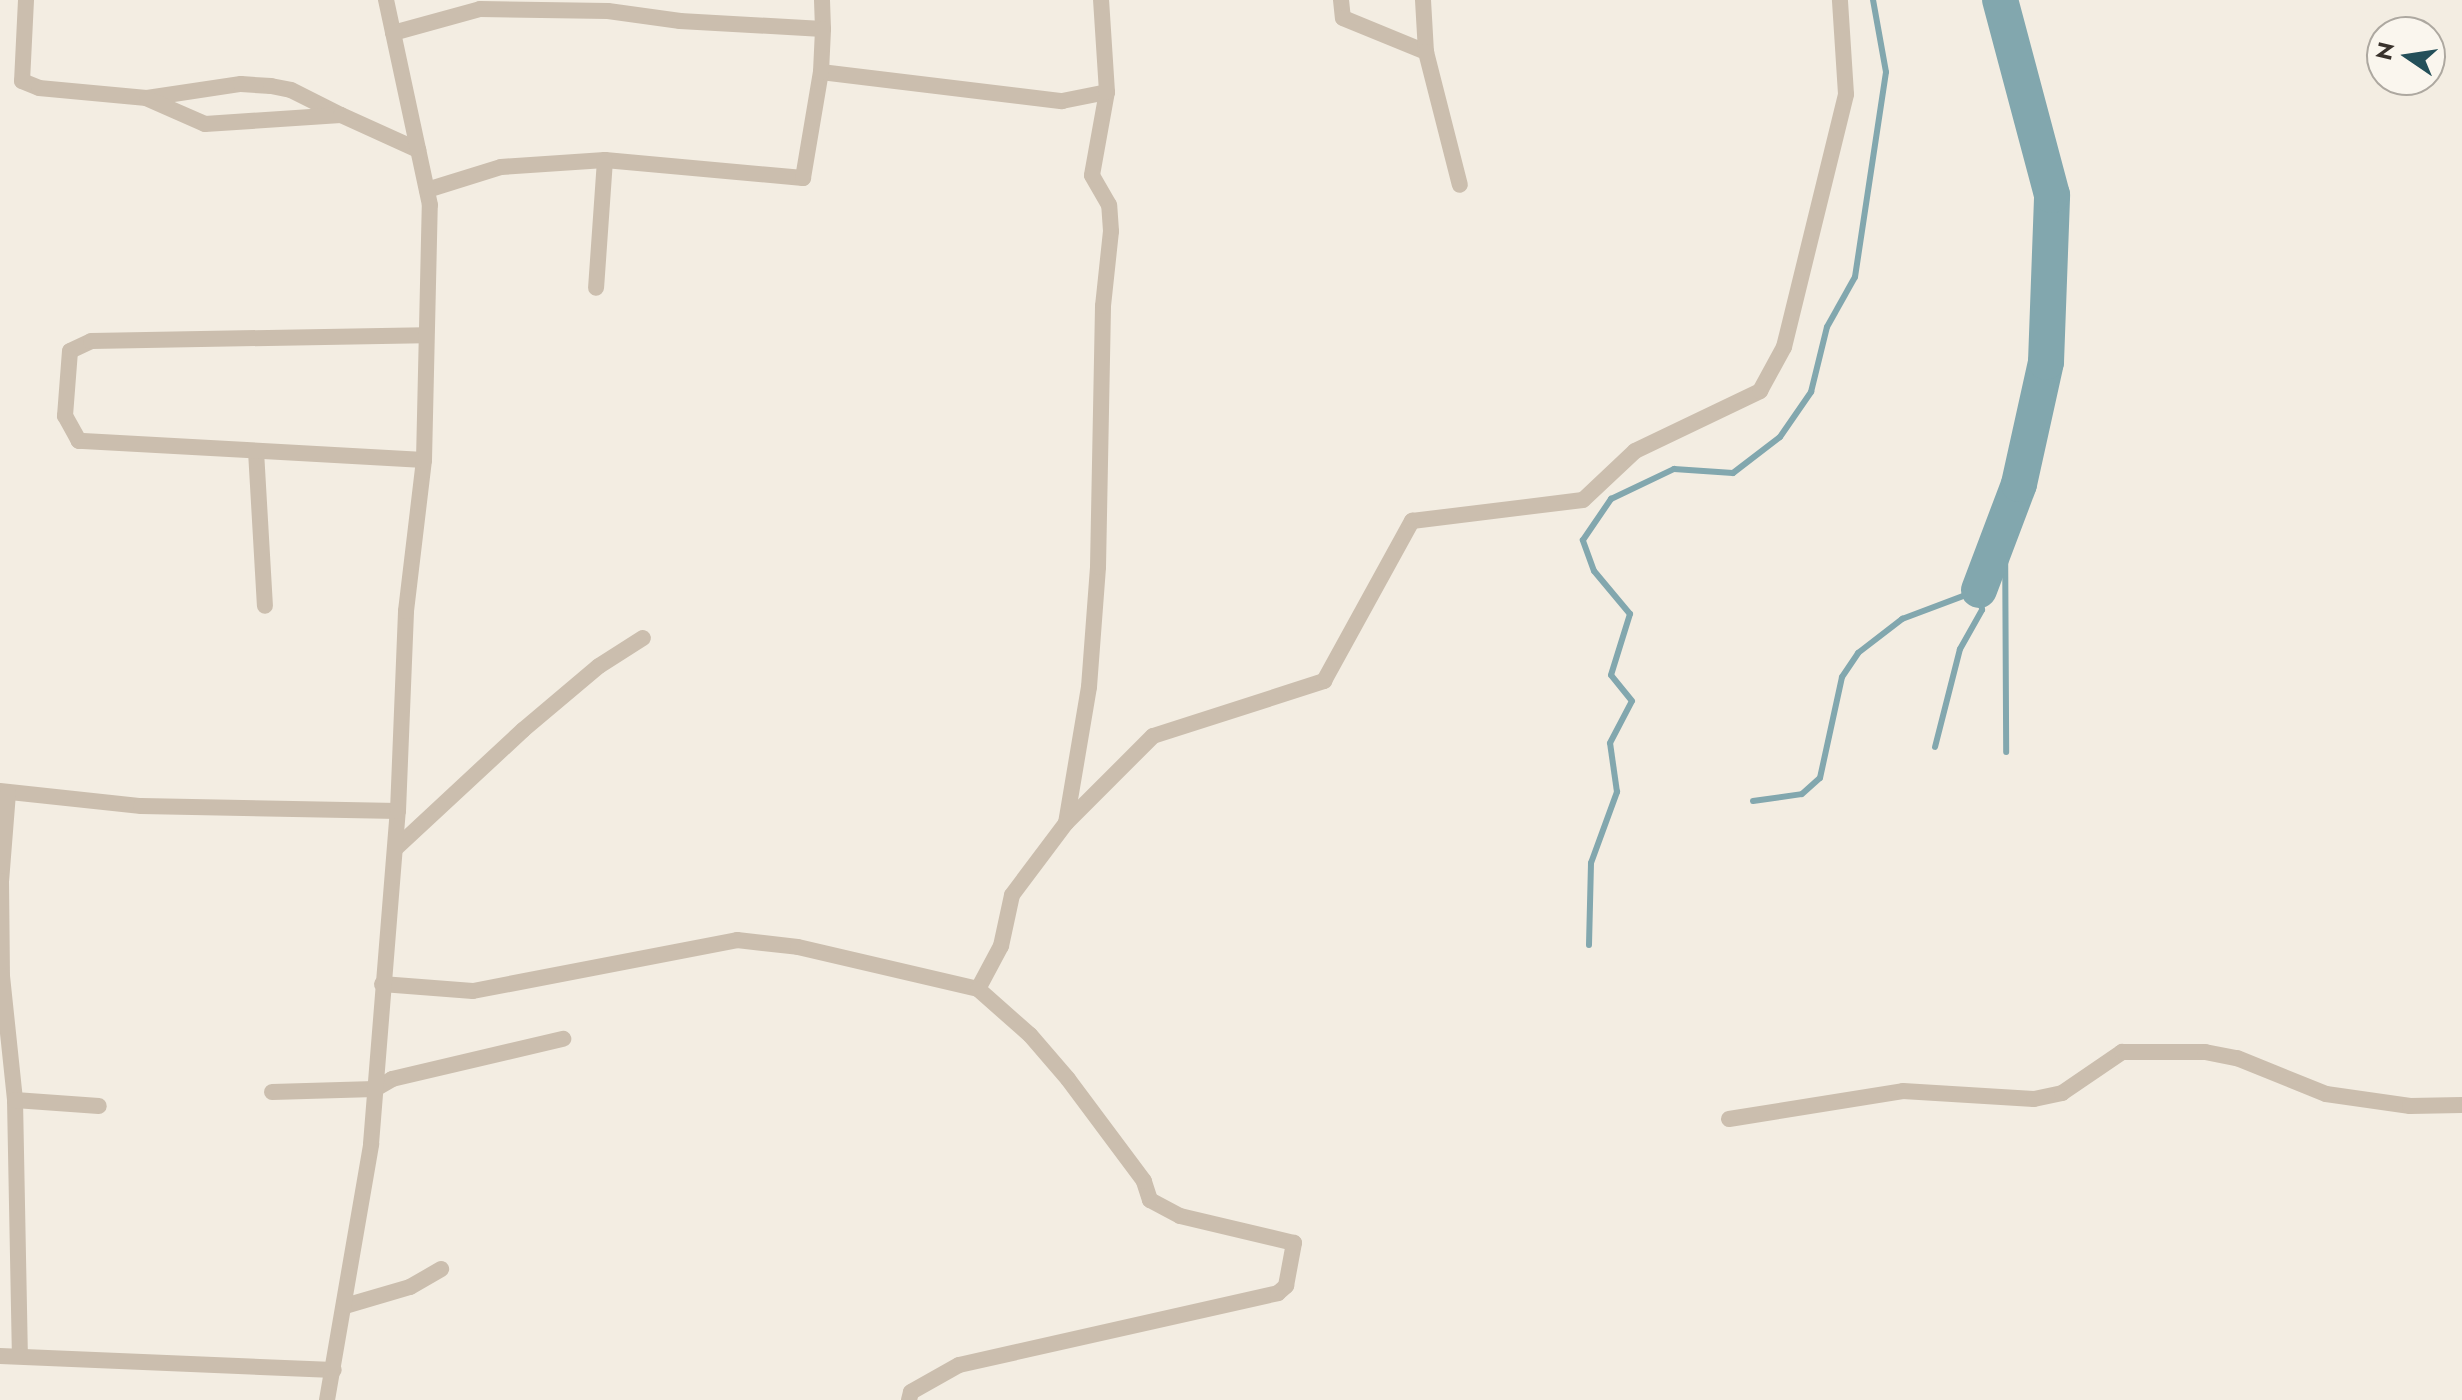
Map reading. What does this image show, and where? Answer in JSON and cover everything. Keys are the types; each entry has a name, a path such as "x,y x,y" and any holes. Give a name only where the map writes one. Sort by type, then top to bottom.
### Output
{"street":[{"path":"26,0 22,81 39,88 147,98 241,84 271,86 291,90 418,150"},
{"path":"327,1400 367,1182 398,811 406,611 424,460 427,190 386,0"},
{"path":"427,190 501,167 605,160 803,178 821,72 822,0"},
{"path":"1066,823 1089,687 1098,567 1103,306 1111,231 1109,205 1092,175 1107,92 1101,0"},
{"path":"1341,0 1343,18 1426,52"},
{"path":"1423,0 1426,52 1460,185"},
{"path":"978,989 1001,946 1012,895 1066,823 1153,736 1324,681 1412,521 1583,500 1635,451 1760,391 1784,347 1846,94 1840,0"},
{"path":"393,33 480,9 608,6 680,21 823,29"},
{"path":"821,72 1062,101 1107,92"},
{"path":"147,98 205,124 341,115"},
{"path":"596,288 605,160"},
{"path":"424,335 91,341 70,351 65,416 79,441 424,460"},
{"path":"256,451 265,606"},
{"path":"395,849 555,702 643,638"},
{"path":"20,1356 8,1152 15,1100 2,976 4,792 141,806 398,811"},
{"path":"382,984 473,991 737,940 798,947 978,989 1030,1035 1068,1079 1144,1181 1150,1200 1180,1216 1294,1243 1286,1286 1278,1293 959,1365 911,1392 909,1400"},
{"path":"272,1092 375,1089 392,1079 563,1039"},
{"path":"1729,1119 1903,1091 2034,1099 2062,1093 2122,1052 2205,1052 2237,1058 2326,1094 2410,1106 2462,1105"},
{"path":"15,1100 99,1106"},
{"path":"345,1306 410,1287 441,1269"},
{"path":"0,1356 334,1370"}],"waterway":[{"path":"1589,945 1591,863 1617,792 1610,743 1632,701 1611,675 1630,614 1594,571 1583,540 1611,499 1674,469 1733,473 1780,437 1811,392 1827,327 1855,277 1886,72 1873,0"},
{"path":"1979,590 2019,484 2046,362 2052,195 2000,0"},
{"path":"2005,523 2006,752"},
{"path":"1753,801 1802,794 1820,778 1842,677 1858,653 1902,619 1979,590 1982,610 1960,649 1935,747"}]}
